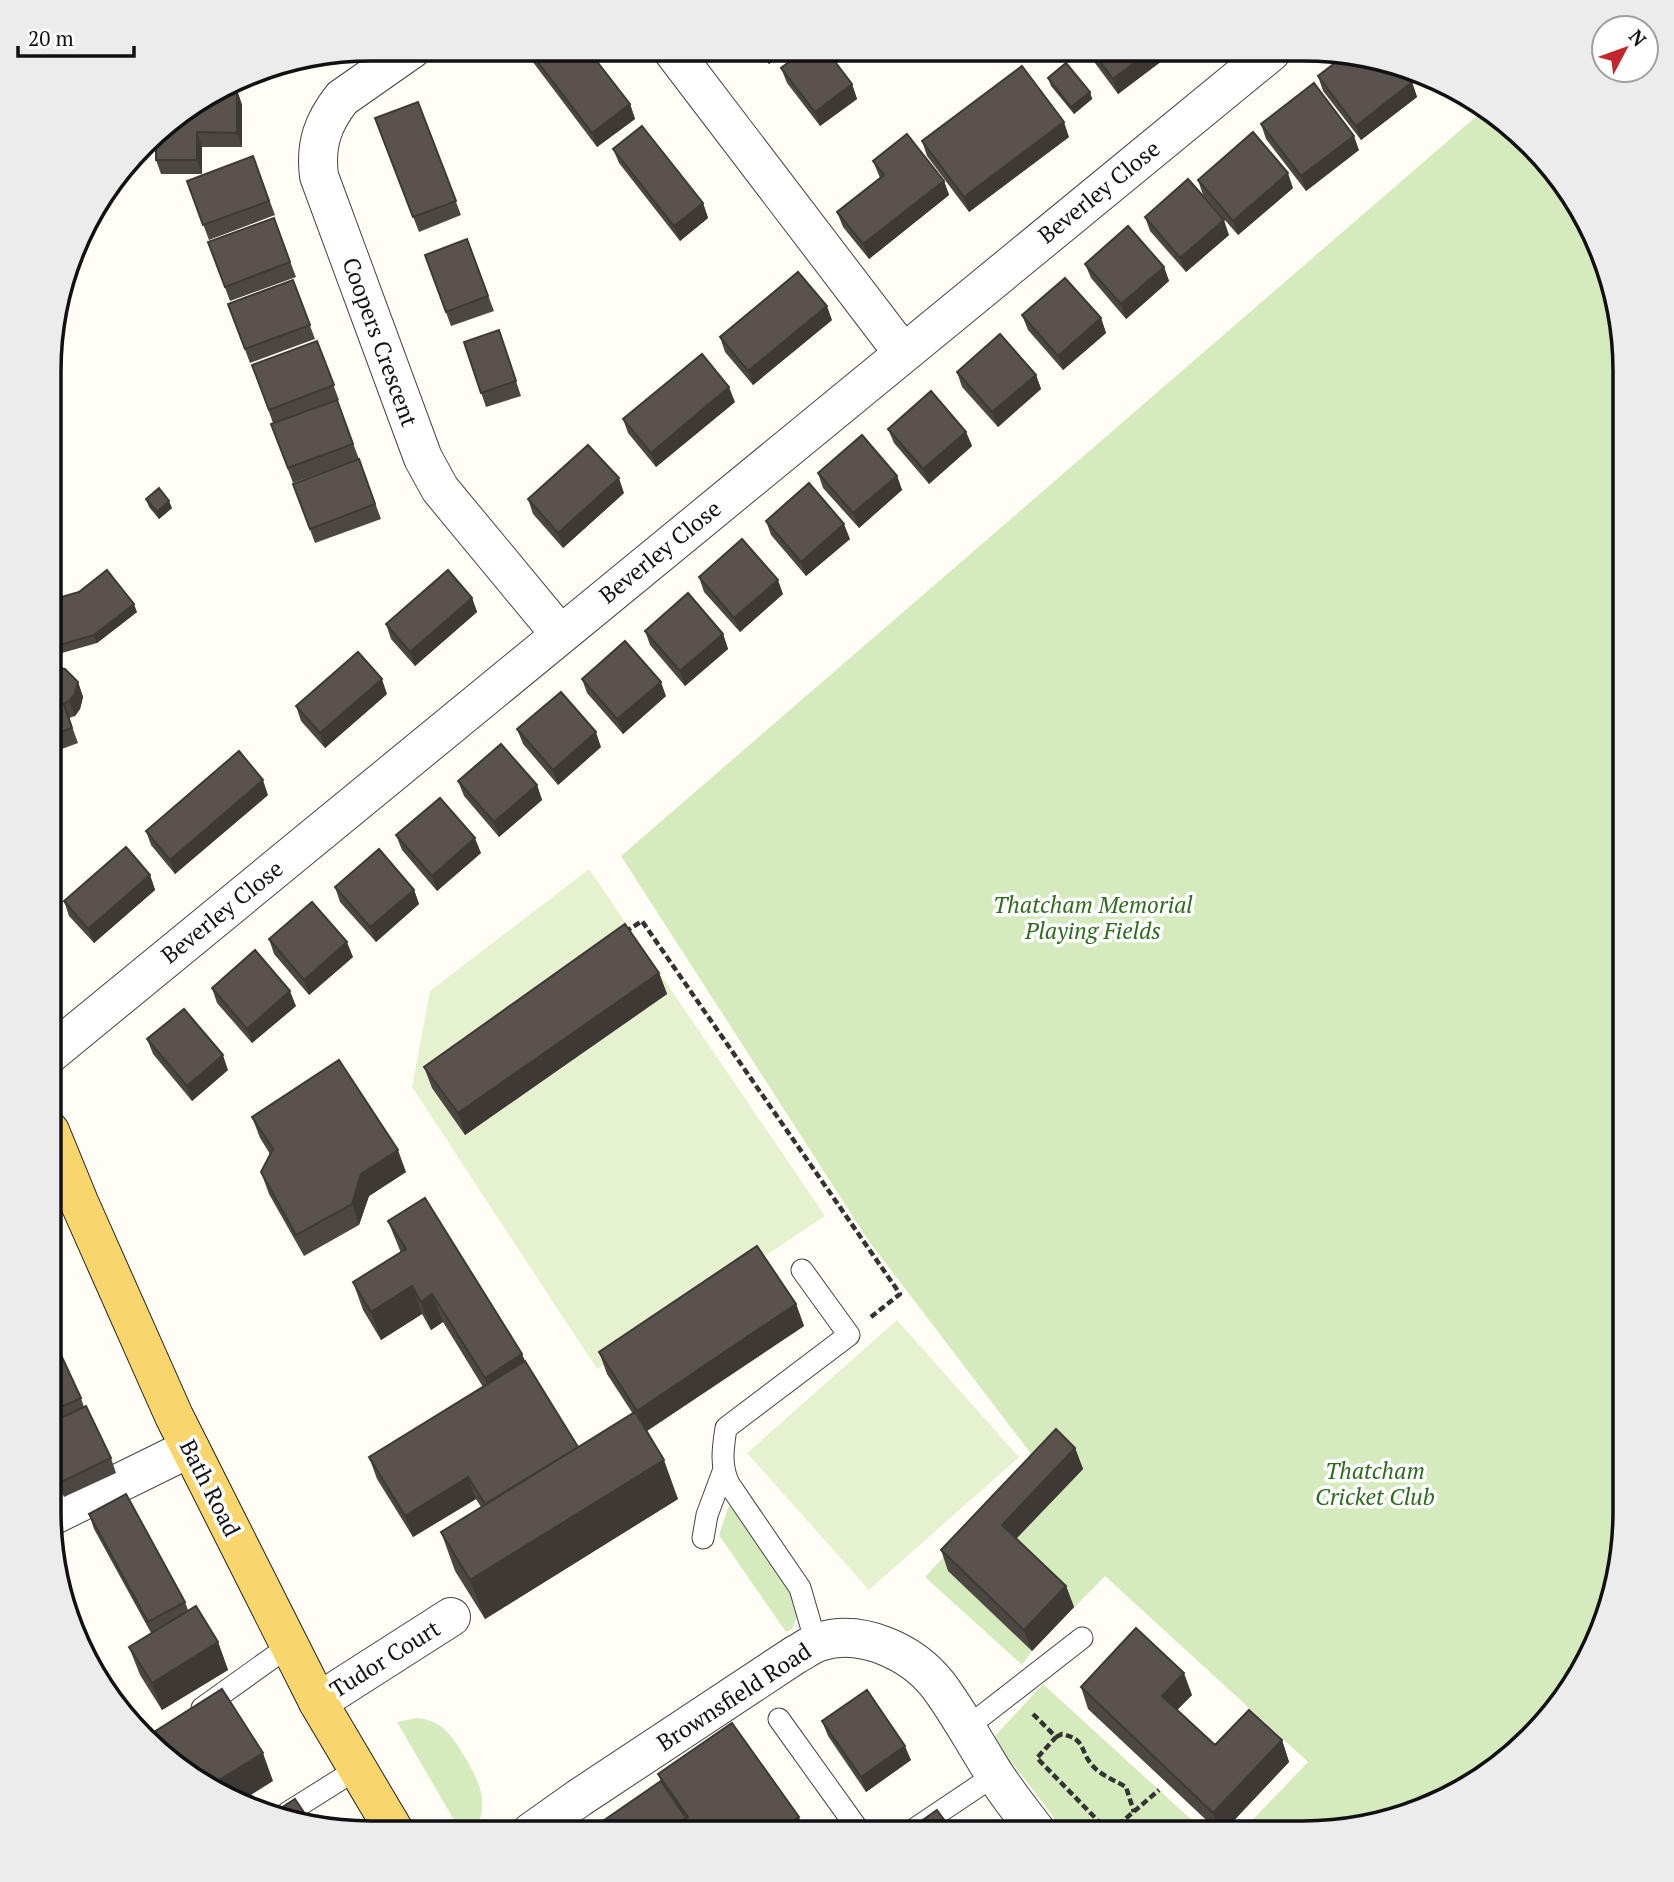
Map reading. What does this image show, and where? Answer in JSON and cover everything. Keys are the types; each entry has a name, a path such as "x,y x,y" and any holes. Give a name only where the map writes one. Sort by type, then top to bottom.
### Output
{"main road":[{"name":"Bath Road","path":"61,1157 150,1368 318,1702 389,1821"}],"street":[{"name":"Coopers Crescent","path":"395,61 342,98 334,108 320,133 317,161 319,176 423,458 440,489 560,634"},
{"path":"680,61 903,353"},
{"name":"Beverley Close","path":"61,1045 1258,61"},
{"path":"61,1512 190,1448"},
{"name":"Tudor Court","path":"318,1702 452,1617"},
{"name":"Brownsfield Road","path":"547,1821 767,1672 816,1643 849,1638 869,1641 896,1651 919,1666 938,1685 995,1775 1029,1821"}],"lane":[{"path":"703,1538 707,1515 723,1472 722,1454 726,1428 849,1335 802,1270"},
{"path":"723,1472 754,1523 800,1588 816,1643"},
{"path":"965,1729 1082,1638"},
{"path":"190,1717 289,1646"},
{"path":"779,1719 852,1821"},
{"path":"292,1810 357,1769"},
{"path":"926,1821 995,1775"}],"path":[{"path":"620,936 642,921 900,1294 849,1335"},
{"path":"1013,1693 1056,1737"},
{"path":"1099,1821 1037,1758 1062,1734 1077,1740 1083,1746 1090,1764 1098,1771 1126,1787 1134,1812"},
{"path":"1123,1821 1159,1790"}],"green space":[{"name":"Thatcham Memorial Playing Fields","path":"1477,116 1522,152 1549,183 1581,234 1602,291 1612,351 1613,1510 1607,1571 1589,1629 1560,1683 1522,1730 1491,1757 1458,1779 1402,1804 1343,1818 1252,1821 1308,1762 1105,1576 1032,1651 1022,1665 925,1577 1035,1459 868,1240 621,856"},
{"path":"589,869 825,1216 597,1369 412,1087 430,991"},
{"path":"897,1320 1019,1457 869,1590 747,1453"},
{"path":"729,1505 793,1593 797,1616 792,1629 786,1632 719,1535"},
{"path":"1043,1684 1193,1821 1057,1821 993,1738"},
{"path":"417,1718 441,1726 447,1731 471,1768 479,1786 482,1803 479,1821 455,1821 397,1722"}],"building":[{"path":"537,61 597,61 630,104 592,133"},
{"path":"790,61 834,61 852,84 815,112 781,68"},
{"path":"1100,61 1137,61 1113,79"},
{"path":"1066,63 1090,92 1071,107 1048,78"},
{"path":"1335,63 1363,67 1412,82 1356,126 1318,76"},
{"path":"1022,66 1064,122 964,197 922,141"},
{"path":"1314,83 1354,136 1301,176 1261,124"},
{"path":"237,92 237,133 197,132 197,160 156,160 156,148 167,138 199,114"},
{"path":"418,102 456,201 413,217 375,118"},
{"path":"642,126 703,203 674,226 613,149"},
{"path":"1253,132 1288,173 1233,221 1198,180"},
{"path":"907,134 944,181 863,244 837,212 884,175 873,161"},
{"path":"253,156 269,201 203,225 187,181"},
{"path":"1188,179 1224,220 1180,258 1145,217"},
{"path":"274,218 290,262 225,287 208,242"},
{"path":"1128,226 1164,267 1121,304 1085,264"},
{"path":"467,239 488,296 446,312 425,255"},
{"path":"798,272 827,306 748,371 720,337"},
{"path":"1065,278 1101,318 1058,356 1022,315"},
{"path":"293,280 310,325 245,349 228,304"},
{"path":"499,330 516,381 481,393 464,342"},
{"path":"1000,334 1036,375 992,412 957,372"},
{"path":"317,341 334,385 269,410 252,365"},
{"path":"702,354 729,387 651,453 623,419"},
{"path":"931,391 966,432 923,469 888,429"},
{"path":"337,400 353,444 288,468 271,424"},
{"path":"862,435 897,476 853,513 818,473"},
{"path":"588,445 619,478 558,533 528,499"},
{"path":"359,459 375,504 310,529 293,484"},
{"path":"809,483 844,524 801,562 766,521"},
{"path":"159,488 169,501 157,512 146,499"},
{"path":"742,539 778,580 734,618 699,577"},
{"path":"107,570 134,604 94,635 61,645 61,597 79,592"},
{"path":"448,570 472,598 410,652 386,624"},
{"path":"688,593 723,634 680,671 645,631"},
{"path":"625,641 661,682 617,719 582,679"},
{"path":"358,652 382,679 320,733 296,706"},
{"path":"61,668 78,682 75,694 64,704 72,728 61,732"},
{"path":"561,692 596,732 553,770 517,729"},
{"path":"501,744 537,785 494,822 458,781"},
{"path":"239,751 263,780 170,860 146,831"},
{"path":"440,798 475,838 432,876 396,835"},
{"path":"126,847 150,875 88,929 64,901"},
{"path":"379,849 414,890 370,927 335,887"},
{"path":"312,902 347,942 304,980 269,939"},
{"path":"625,924 659,973 458,1113 424,1067"},
{"path":"255,950 290,991 247,1029 212,988"},
{"path":"184,1009 223,1055 187,1086 147,1039"},
{"path":"339,1060 398,1150 361,1174 352,1204 296,1235 261,1172 273,1149 252,1117"},
{"path":"425,1198 522,1354 485,1378 432,1294 421,1302 412,1286 371,1312 353,1282 406,1249 388,1221"},
{"path":"757,1246 796,1304 637,1411 599,1352"},
{"path":"61,1355 81,1398 61,1407"},
{"path":"525,1361 578,1447 485,1504 468,1477 405,1516 369,1457"},
{"path":"86,1406 111,1458 61,1482 61,1418"},
{"path":"635,1412 664,1460 470,1580 441,1532"},
{"path":"1056,1429 1075,1448 1002,1525 1066,1586 1024,1630 941,1550"},
{"path":"126,1494 185,1602 148,1622 89,1514"},
{"path":"196,1606 218,1642 152,1683 129,1647"},
{"path":"1136,1628 1184,1673 1162,1696 1215,1745 1249,1710 1282,1740 1213,1813 1081,1687"},
{"path":"222,1689 263,1753 219,1780 183,1757 154,1732"},
{"path":"867,1690 905,1746 861,1777 822,1721"},
{"path":"732,1723 799,1817 793,1821 682,1821 688,1817 658,1774"},
{"path":"661,1781 686,1818 682,1821 603,1821"},
{"path":"295,1799 305,1813 291,1810 282,1807"},
{"path":"937,1810 945,1821 922,1821"}],"park label":[{"name":"Thatcham Cricket Club","path":"1375,1484"}]}
